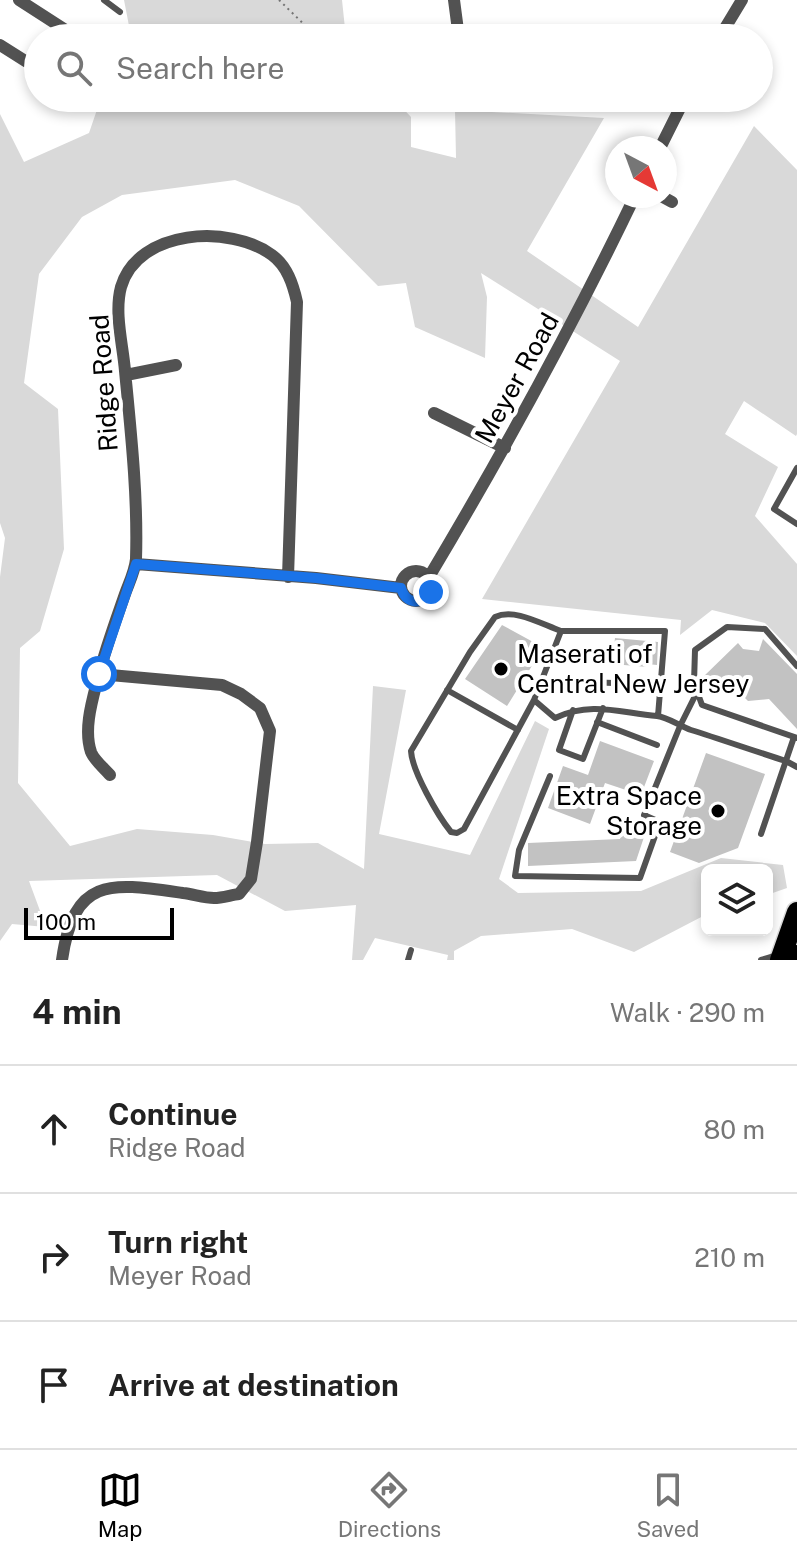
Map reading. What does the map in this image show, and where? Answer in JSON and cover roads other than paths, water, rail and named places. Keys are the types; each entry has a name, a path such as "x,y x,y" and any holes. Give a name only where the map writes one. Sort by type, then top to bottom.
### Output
{"highway":[{"path":"788,957 797,912"}],"street":[{"path":"19,0 56,24"},
{"path":"454,0 457,24"},
{"path":"727,24 742,0"},
{"path":"0,45 24,60"},
{"path":"666,136 678,112"},
{"name":"Meyer Road","path":"429,577 421,572 411,572 403,578 401,588 409,600 424,600 431,592 429,577 505,448 583,304 629,208"},
{"name":"Ridge Road","path":"110,775 92,755 88,736 99,674 136,564 126,375 118,307 121,287 127,275 157,244 174,238 222,237 245,241 273,256 293,283 297,302 288,577"},
{"path":"126,375 176,365"},
{"path":"434,413 505,448"},
{"name":"Meyer Road","path":"136,564 401,588"},
{"path":"62,960 66,931 73,914 86,899 107,887 150,888 214,898 239,894 251,879 257,842 270,731 260,708 222,685 99,674"}],"lane":[{"path":"104,0 120,12"},
{"path":"797,468 794,481 774,509 797,524"},
{"path":"561,631 534,700 464,829 451,832 414,768 411,751 488,623 499,614 516,614 561,631 665,631 658,716"},
{"path":"761,834 793,764 796,738 702,705 694,683 695,650 727,627 765,629 797,666"},
{"path":"553,652 605,655"},
{"path":"542,680 660,685"},
{"path":"447,690 518,730"},
{"path":"550,776 519,850 515,876 640,878 660,822 644,815 697,692"},
{"path":"534,700 555,718 573,710 603,708 658,716 793,764"},
{"path":"573,710 559,750 583,759 603,708"},
{"path":"597,722 657,745"},
{"path":"408,960 411,950"},
{"path":"761,960 788,957"}],"place":[{"name":"Maserati of Central New Jersey","path":"501,669"},
{"name":"Extra Space Storage","path":"718,811"}]}
